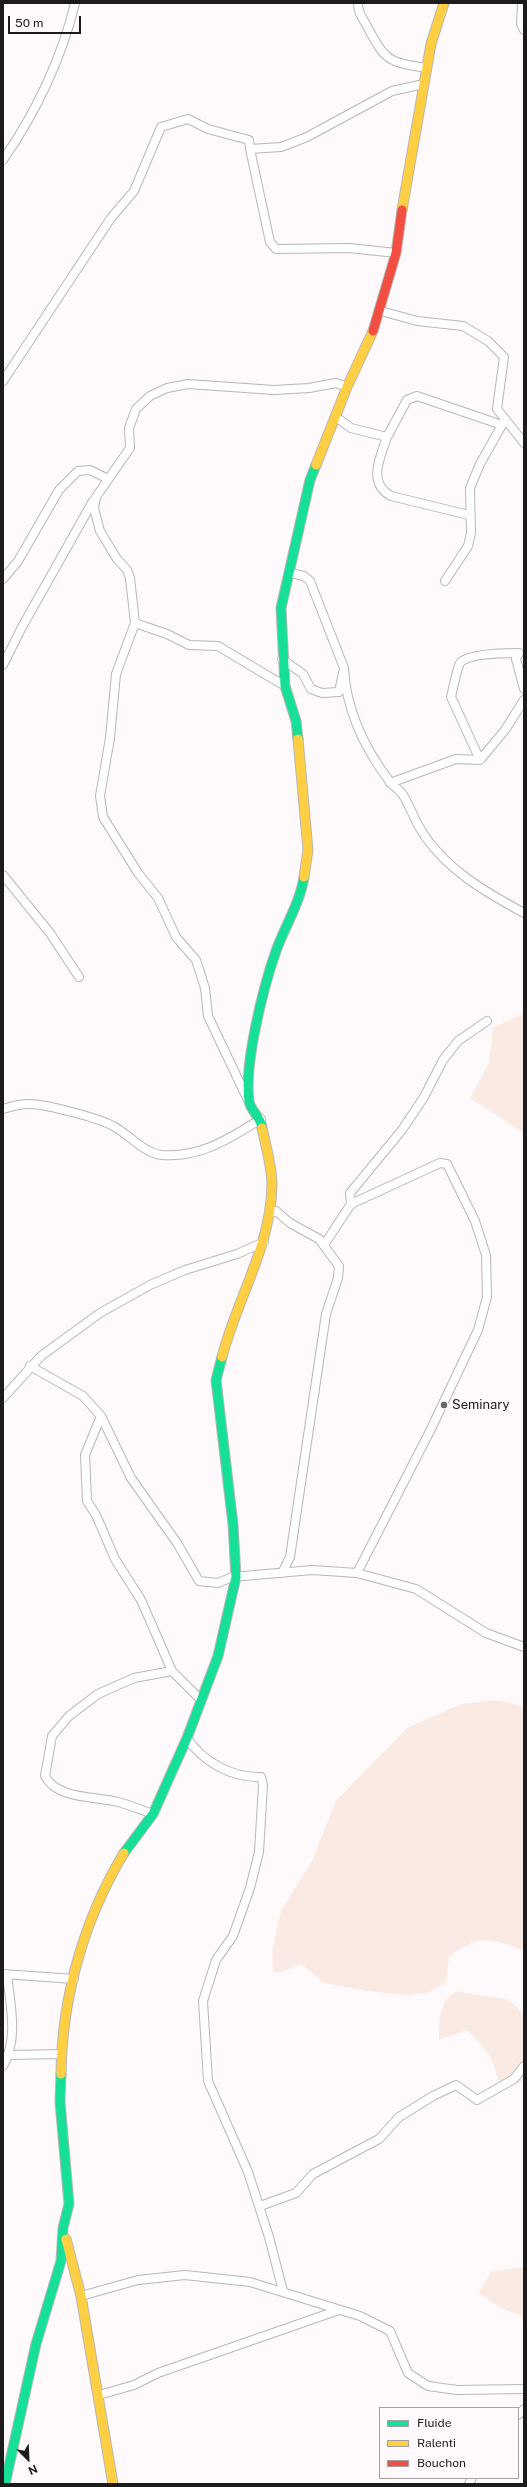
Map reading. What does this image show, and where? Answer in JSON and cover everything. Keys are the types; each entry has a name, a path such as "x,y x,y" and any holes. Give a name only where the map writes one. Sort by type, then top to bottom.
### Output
{"main road":[{"path":"5,2484 36,2344 61,2261 63,2228 69,2204 60,2102 61,2054 74,1978 91,1916 133,1839 153,1814 188,1738 218,1656 236,1578 233,1524 219,1418 216,1380 230,1326 264,1242 272,1184 260,1119 249,1103 249,1065 255,1029 276,951 302,889 308,850 296,721 285,686 282,659 281,608 290,573 300,516 310,480 347,387 381,311 396,253 408,165 427,68 444,3"},
{"path":"63,2228 81,2296 114,2484"}],"street":[{"path":"3,160 41,96 64,41 75,3"},
{"path":"358,3 358,13 378,50 400,64 427,68"},
{"path":"522,3 521,24 524,30"},
{"path":"250,149 281,147 301,140 323,130 392,91 424,84"},
{"path":"3,381 110,218 134,190 161,127 188,119 208,129 249,140 270,242 276,249 349,248 396,253"},
{"path":"381,311 417,321 463,326 488,341 504,357 496,409 502,425 480,464 470,488 471,533 468,546 446,581"},
{"path":"3,665 22,627 96,497 130,448 129,428 136,409 150,396 167,388 188,384 274,390 309,388 336,383 347,387"},
{"path":"470,515 391,496 382,491 378,482 377,466 387,437 407,400 412,397 431,400 502,425"},
{"path":"496,409 524,443"},
{"path":"336,417 350,428 387,437"},
{"path":"3,579 18,561 59,490 78,471 90,470 108,479"},
{"path":"96,497 94,508 100,530 117,559 127,570 130,578 135,623 116,674 110,738 100,796 103,817 138,873 158,898 176,937 196,960 205,988 208,1016 249,1103"},
{"path":"290,573 304,576 310,581 344,668 345,692 358,728 390,783 402,794 421,830 443,859 473,883 524,912"},
{"path":"135,623 167,634 189,645 218,646 285,686"},
{"path":"480,760 450,697 459,665 466,659 499,653 519,653 516,659 524,689"},
{"path":"282,659 303,674 311,689 322,692 339,692 344,668"},
{"path":"480,760 505,730 524,700"},
{"path":"390,783 456,759 480,760"},
{"path":"3,874 50,933 79,977"},
{"path":"351,1204 350,1193 402,1130 424,1097 443,1060 458,1041 487,1021"},
{"path":"3,1109 15,1105 32,1104 90,1118 112,1125 146,1150 162,1155 199,1152 212,1148 260,1119"},
{"path":"324,1245 351,1204 440,1163 447,1164 475,1221 486,1255 487,1297 478,1330 434,1424 357,1573"},
{"path":"268,1214 276,1211 290,1223 319,1239 339,1266 338,1278 326,1314 290,1557 282,1573"},
{"path":"3,1398 30,1366 100,1313 150,1285 185,1270 237,1254 264,1242"},
{"path":"30,1366 82,1396 100,1416 131,1478 176,1543 199,1581 218,1584 236,1578 312,1570 357,1573 416,1589 486,1633 524,1647"},
{"path":"100,1416 85,1455 87,1501 96,1515 116,1559 141,1600 172,1671 201,1700"},
{"path":"153,1814 117,1801 77,1797 48,1781 45,1776 52,1736 69,1716 98,1694 134,1678 172,1671"},
{"path":"188,1738 197,1753 216,1766 246,1778 261,1777 263,1785 259,1852 250,1888 233,1936 216,1960 203,2001 208,2081 248,2172 260,2206 283,2291"},
{"path":"3,2066 9,2055 12,2042 5,1974 74,1978"},
{"path":"9,2055 61,2054"},
{"path":"260,2206 296,2193 313,2174 378,2139 399,2117 432,2096 456,2085 477,2100 514,2079 524,2066"},
{"path":"81,2296 138,2280 185,2275 250,2282 360,2316 390,2331 408,2372 428,2386 457,2390 524,2389"},
{"path":"99,2395 134,2385 158,2373 209,2357 284,2328 339,2310"}],"shaded area":[{"path":"524,1013 524,1133 470,1098 489,1063 493,1028"},
{"path":"497,1700 524,1707 524,1951 504,1943 486,1940 468,1945 449,1957 446,1982 427,1993 404,1995 367,1991 324,1983 301,1964 279,1973 273,1971 272,1951 281,1911 313,1859 335,1802 407,1728 461,1704"},
{"path":"456,1991 504,1999 514,2004 524,2016 524,2078 521,2082 509,2086 498,2080 487,2052 467,2030 439,2040 439,2026 443,2007 450,1996"},
{"path":"524,2267 524,2324 521,2316 499,2307 479,2293 491,2272"}],"traffic: fast":[{"path":"298,739 296,721 285,686 281,608 310,480 316,465"},
{"path":"262,1128 260,1120 251,1107 249,1101 248,1085 252,1047 260,1005 271,967 276,951 299,896 304,877"},
{"path":"124,1853 153,1814 187,1738 218,1656 236,1577 233,1524 216,1380 222,1357"},
{"path":"5,2484 36,2344 61,2261 63,2228 69,2204 60,2102 61,2074"}],"traffic: slow":[{"path":"402,210 431,44 444,3"},
{"path":"316,465 347,387 373,331"},
{"path":"298,739 308,850 304,877"},
{"path":"222,1357 228,1335 260,1251 270,1208 272,1178 262,1128"},
{"path":"61,2074 62,2045 66,2016 78,1959 97,1905 124,1853"},
{"path":"66,2239 81,2296 113,2484"}],"traffic: jam":[{"path":"373,331 396,253 402,210"}],"place":[{"name":"Seminary","path":"444,1405"}]}
